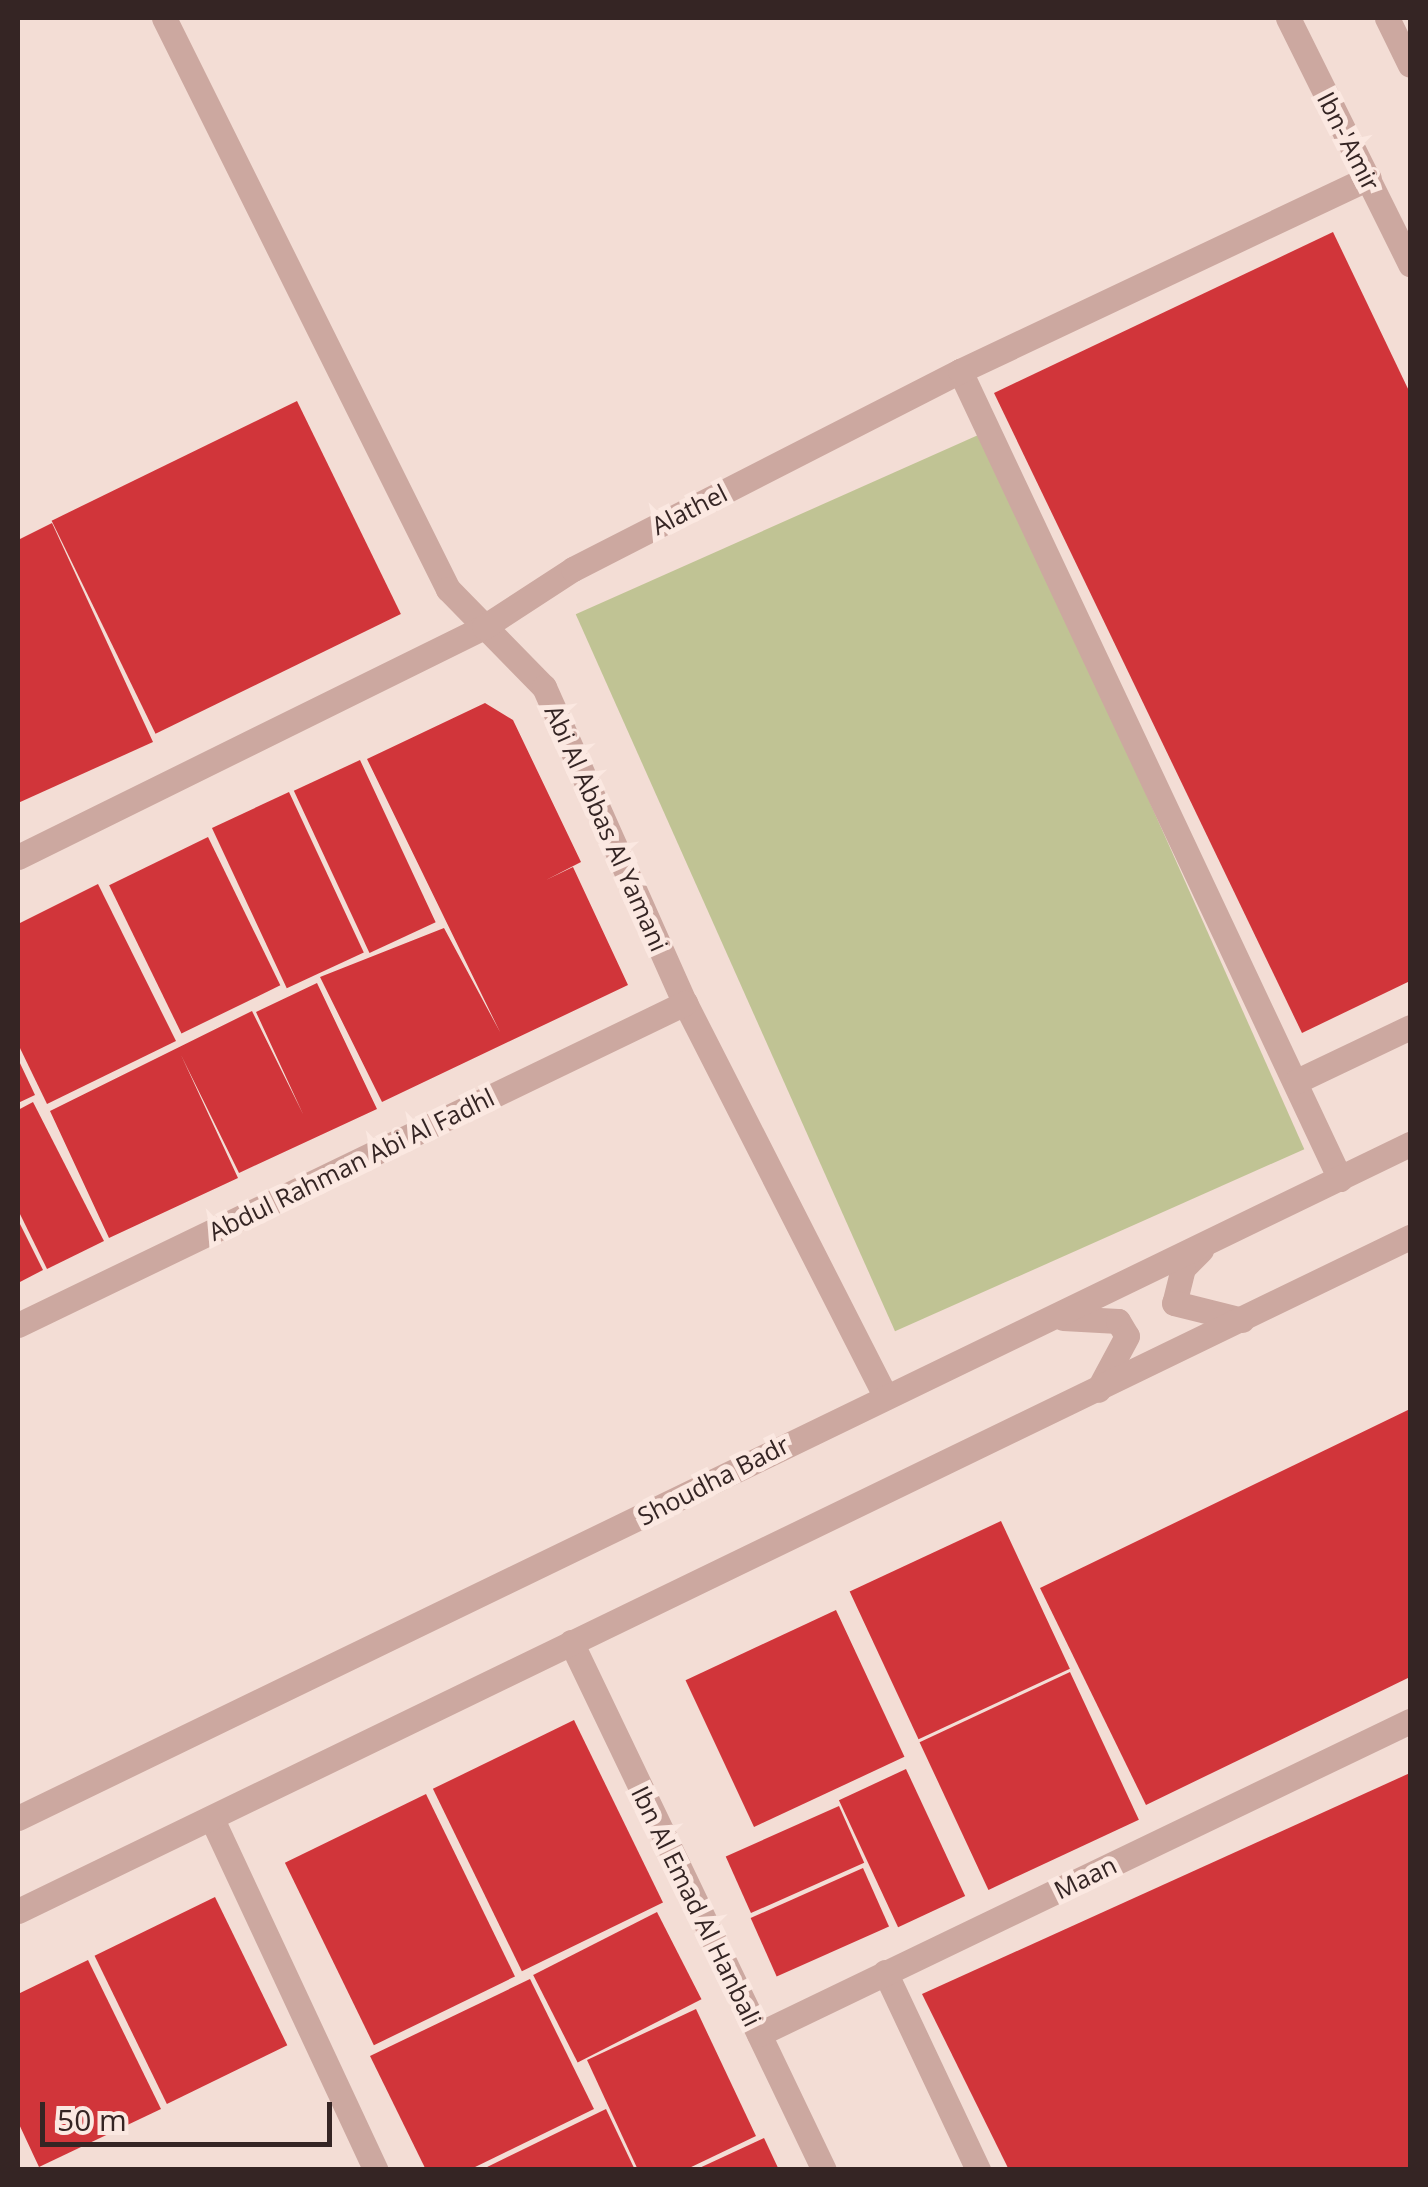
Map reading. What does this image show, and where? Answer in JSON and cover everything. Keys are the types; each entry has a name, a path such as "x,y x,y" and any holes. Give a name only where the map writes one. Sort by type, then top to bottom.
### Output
{"street":[{"name":"Abi Al Abbas Al Yamani","path":"164,18 448,589 544,687 685,1003 884,1394"},
{"name":"Ibn-'Amir","path":"1288,18 1410,264"},
{"path":"1387,18 1410,65"},
{"name":"Alathel","path":"18,857 484,626 573,569 960,370 1370,178"},
{"path":"960,370 1297,1080 1340,1179"},
{"name":"Abdul Rahman Abi Al Fadhl","path":"18,1325 685,1003"},
{"path":"1297,1080 1410,1027"},
{"name":"Shoudha Badr","path":"18,1818 311,1683 884,1394 1050,1319 1410,1144"},
{"path":"18,1911 571,1642 1095,1394 1410,1238"},
{"path":"1207,1242 1183,1268 1174,1303 1242,1320"},
{"path":"1050,1319 1118,1321 1127,1336 1095,1394"},
{"name":"Ibn Al Emad Al Hanbali","path":"571,1642 824,2170"},
{"name":"Maan","path":"759,2034 1410,1721"},
{"path":"212,1819 376,2170"},
{"path":"885,1972 978,2170"}],"green space":[{"path":"985,432 1304,1149 895,1331 576,614"}],"building":[{"path":"1333,232 1410,393 1410,981 1302,1033 994,393"},
{"path":"297,401 401,614 156,734 52,521"},
{"path":"52,523 153,742 18,803 18,540"},
{"path":"485,703 513,720 581,862 546,880 573,867 628,985 382,1102 320,977 444,928 500,1032 367,759"},
{"path":"360,760 436,922 369,953 294,791"},
{"path":"289,792 364,952 287,988 212,828"},
{"path":"208,837 280,985 181,1034 109,885"},
{"path":"98,884 176,1041 47,1104 18,1044 18,924"},
{"path":"317,983 377,1109 239,1173 181,1055 238,1178 109,1238 50,1111 252,1011 303,1114 256,1012"},
{"path":"18,1059 35,1095 18,1103"},
{"path":"33,1102 104,1241 47,1269 18,1210 18,1110"},
{"path":"18,1220 43,1270 18,1283"},
{"path":"1410,1409 1410,1677 1146,1805 1040,1588"},
{"path":"1001,1521 1070,1669 919,1739 850,1592"},
{"path":"836,1610 904,1757 754,1827 686,1680"},
{"path":"1070,1672 1139,1820 988,1890 920,1742"},
{"path":"574,1720 663,1902 522,1971 433,1789"},
{"path":"906,1769 965,1896 898,1927 839,1800"},
{"path":"1410,1773 1410,2170 1009,2170 922,1994"},
{"path":"426,1794 515,1976 374,2045 285,1863"},
{"path":"839,1806 864,1863 751,1913 726,1856"},
{"path":"863,1868 889,1926 777,1976 751,1918"},
{"path":"215,1897 287,2045 167,2104 95,1956"},
{"path":"657,1912 701,1999 578,2062 533,1975"},
{"path":"88,1960 161,2109 39,2167 18,2122 18,1994"},
{"path":"530,1979 594,2109 469,2170 426,2170 370,2056"},
{"path":"696,2009 756,2136 685,2170 638,2170 587,2060"},
{"path":"606,2109 635,2170 481,2170"},
{"path":"764,2138 779,2170 695,2170"}]}
